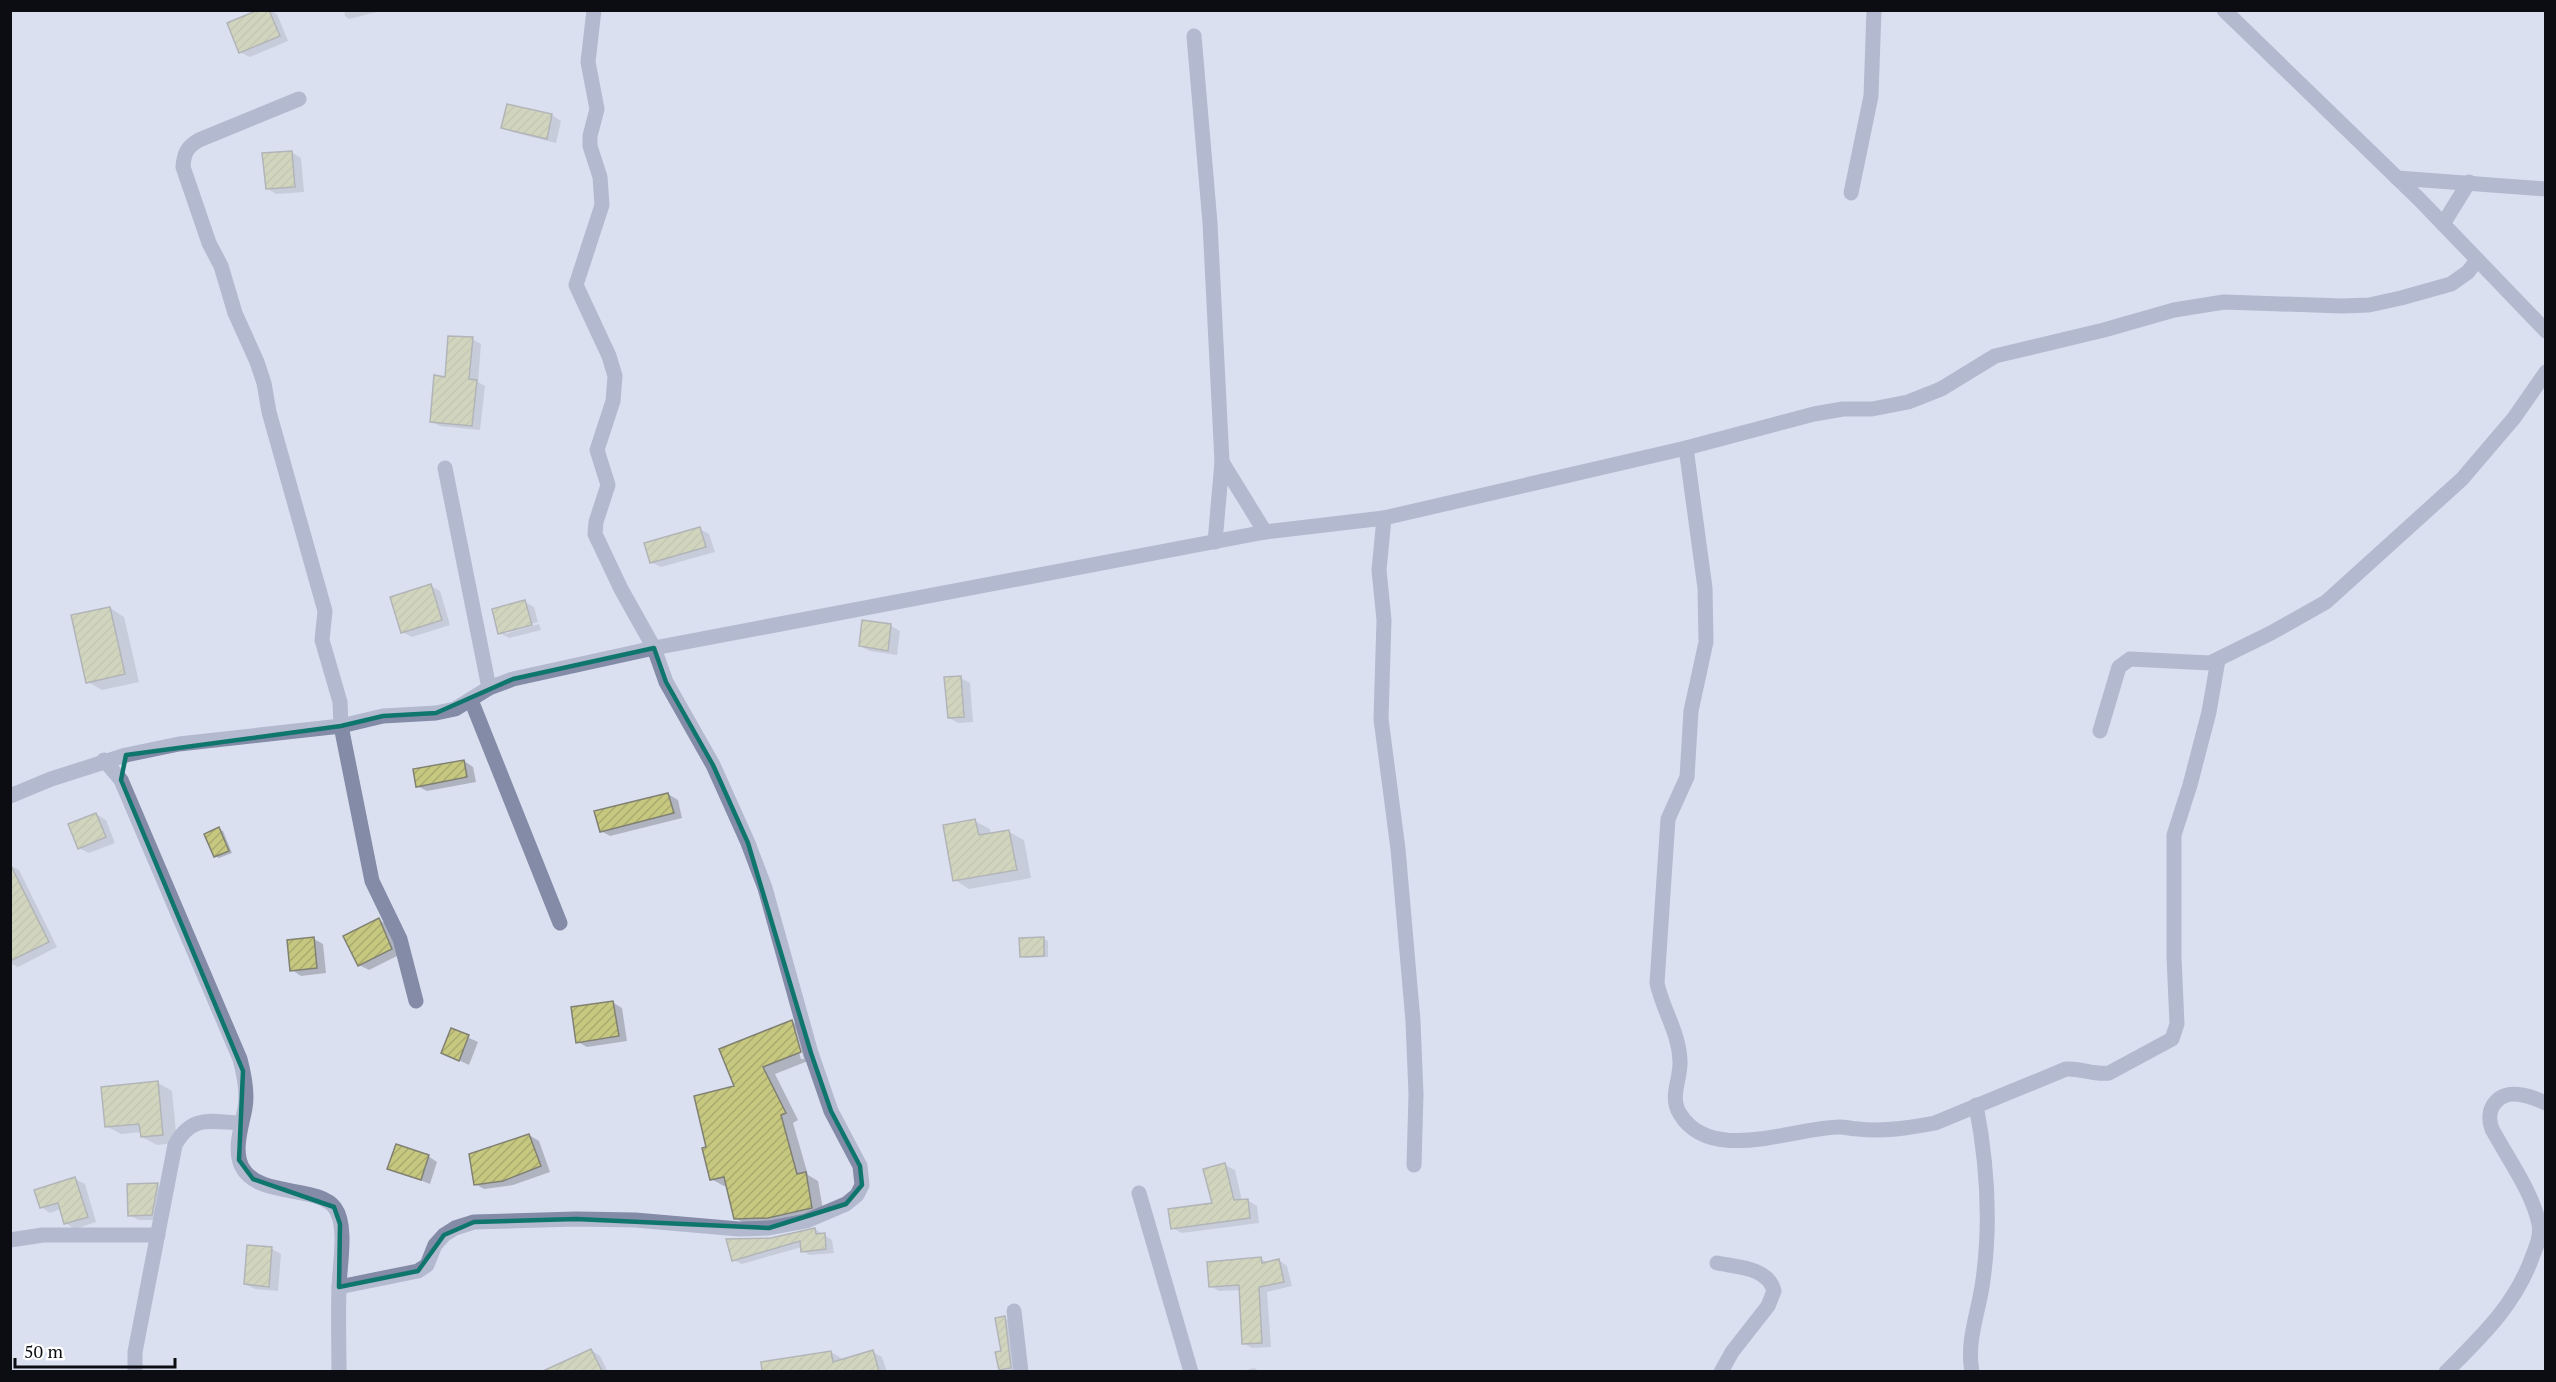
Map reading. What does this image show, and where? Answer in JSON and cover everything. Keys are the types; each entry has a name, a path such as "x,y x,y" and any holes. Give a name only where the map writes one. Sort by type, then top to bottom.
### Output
{"street":[{"path":"339,1287 423,1269 435,1245 444,1235 474,1222 635,1220 739,1229 769,1228 806,1221 846,1204 860,1190 862,1178 860,1166 831,1111 816,1069 765,888 713,765 666,682 654,648 621,589 595,534 596,522 608,485 597,450 613,401 615,383 609,356 576,285 602,205 600,177 590,146 590,135 597,109 588,62 594,10"},
{"path":"1851,193 1871,96 1874,10"},
{"path":"2224,10 2397,178 2546,331"},
{"path":"1194,36 1210,224 1222,462 1215,542"},
{"path":"298,99 199,140 188,147 184,155 183,167 235,313 264,383 269,412 325,610 322,640 340,702 341,726 372,881 400,939 416,1001"},
{"path":"2397,178 2546,189"},
{"path":"2443,224 2469,182"},
{"path":"10,796 104,760 126,755 179,744 341,726 383,716 436,713 455,709 489,688 513,679 654,648 1265,532 1384,518 1686,448 1814,414 1843,409 1872,409 1908,402 1941,389 1995,356 2104,330 2174,310 2224,302 2369,305 2445,287 2458,281 2477,260"},
{"path":"2100,731 2119,667 2123,662 2137,657 2202,664 2218,660 2306,614 2342,589 2462,478 2514,418 2546,372"},
{"path":"1686,448 1705,588 1706,642 1691,711 1687,777 1668,819 1657,983 1678,1040 1681,1064 1676,1102 1680,1114 1699,1132 1715,1137 1742,1140 1767,1139 1841,1126 1891,1130 1920,1126 1935,1123 2066,1069 2076,1068 2098,1074 2109,1073 2172,1039 2176,1033 2172,864 2174,835 2209,712 2218,660"},
{"path":"1222,462 1265,532"},
{"path":"446,468 489,688"},
{"path":"1384,518 1379,570 1384,620 1381,719 1398,849 1411,1000 1416,1094 1414,1166"},
{"path":"471,700 560,923"},
{"path":"121,780 126,755"},
{"path":"104,760 121,780 240,1059 246,1097 241,1123 239,1160 247,1174 262,1183 321,1198 334,1207 340,1224 339,1371"},
{"path":"2446,1371 2494,1324 2513,1298 2526,1276 2538,1243 2540,1227 2535,1212 2492,1129 2489,1122 2490,1109 2494,1102 2513,1094 2524,1095 2546,1103"},
{"path":"1972,1371 1971,1332 1983,1282 1986,1255 1986,1173 1976,1105"},
{"path":"135,1371 135,1352 175,1145 183,1131 193,1124 241,1123"},
{"path":"1139,1193 1191,1371"},
{"path":"10,1240 43,1235 158,1235"},
{"path":"1717,1263 1753,1270 1769,1280 1774,1291 1768,1306 1732,1352 1721,1371"},
{"path":"1014,1311 1021,1371"}],"highlighted area":[{"path":"654,648 666,682 713,765 748,843 811,1053 831,1111 860,1166 862,1185 846,1204 769,1228 576,1219 474,1222 444,1235 418,1271 339,1287 340,1224 334,1207 253,1179 239,1160 243,1071 121,780 126,755 341,726 383,716 436,713 513,679"}],"building":[{"path":"258,10 269,10 280,36 239,53 227,23"},
{"path":"507,104 552,114 547,139 501,128"},
{"path":"292,151 295,187 266,189 262,153"},
{"path":"448,336 473,337 469,379 477,380 472,426 430,422 434,375 445,377"},
{"path":"700,527 706,547 650,563 644,543"},
{"path":"431,584 442,620 401,633 390,597"},
{"path":"525,600 532,625 498,634 492,609"},
{"path":"110,607 125,674 86,683 71,615"},
{"path":"862,620 891,624 888,651 859,646"},
{"path":"961,676 964,717 948,718 944,677"},
{"path":"464,760 467,777 416,787 413,769"},
{"path":"668,793 674,813 600,832 594,811"},
{"path":"96,813 106,837 78,849 68,824"},
{"path":"975,819 979,835 1009,830 1017,870 953,881 943,825"},
{"path":"219,827 229,851 214,857 204,834"},
{"path":"10,864 49,942 10,961"},
{"path":"379,918 392,949 358,966 343,936"},
{"path":"314,937 317,968 290,971 287,940"},
{"path":"1044,937 1044,956 1020,957 1019,938"},
{"path":"613,1001 619,1036 576,1043 571,1007"},
{"path":"792,1020 801,1052 763,1067 786,1113 781,1115 797,1174 806,1172 812,1208 768,1218 734,1219 724,1177 710,1180 702,1148 706,1147 694,1096 734,1086 719,1049"},
{"path":"451,1028 469,1035 459,1061 441,1053"},
{"path":"158,1081 163,1135 141,1137 139,1124 105,1127 101,1087"},
{"path":"529,1134 541,1166 503,1181 474,1185 469,1154"},
{"path":"396,1144 429,1155 421,1180 387,1169"},
{"path":"1225,1163 1234,1200 1248,1199 1250,1218 1171,1229 1168,1209 1212,1203 1203,1169"},
{"path":"75,1177 88,1217 64,1224 58,1203 40,1208 34,1190"},
{"path":"158,1183 152,1215 128,1216 127,1184"},
{"path":"815,1228 816,1234 825,1233 826,1249 801,1252 800,1241 732,1261 726,1239 771,1238"},
{"path":"247,1245 272,1247 269,1287 244,1284"},
{"path":"1261,1257 1262,1263 1279,1259 1284,1282 1259,1287 1262,1343 1242,1344 1239,1285 1209,1287 1207,1262"},
{"path":"1005,1316 1011,1368 999,1370 995,1352 1001,1351 995,1318"},
{"path":"591,1349 602,1371 543,1371"},
{"path":"873,1350 879,1371 762,1371 761,1362 831,1351 833,1362"}]}
